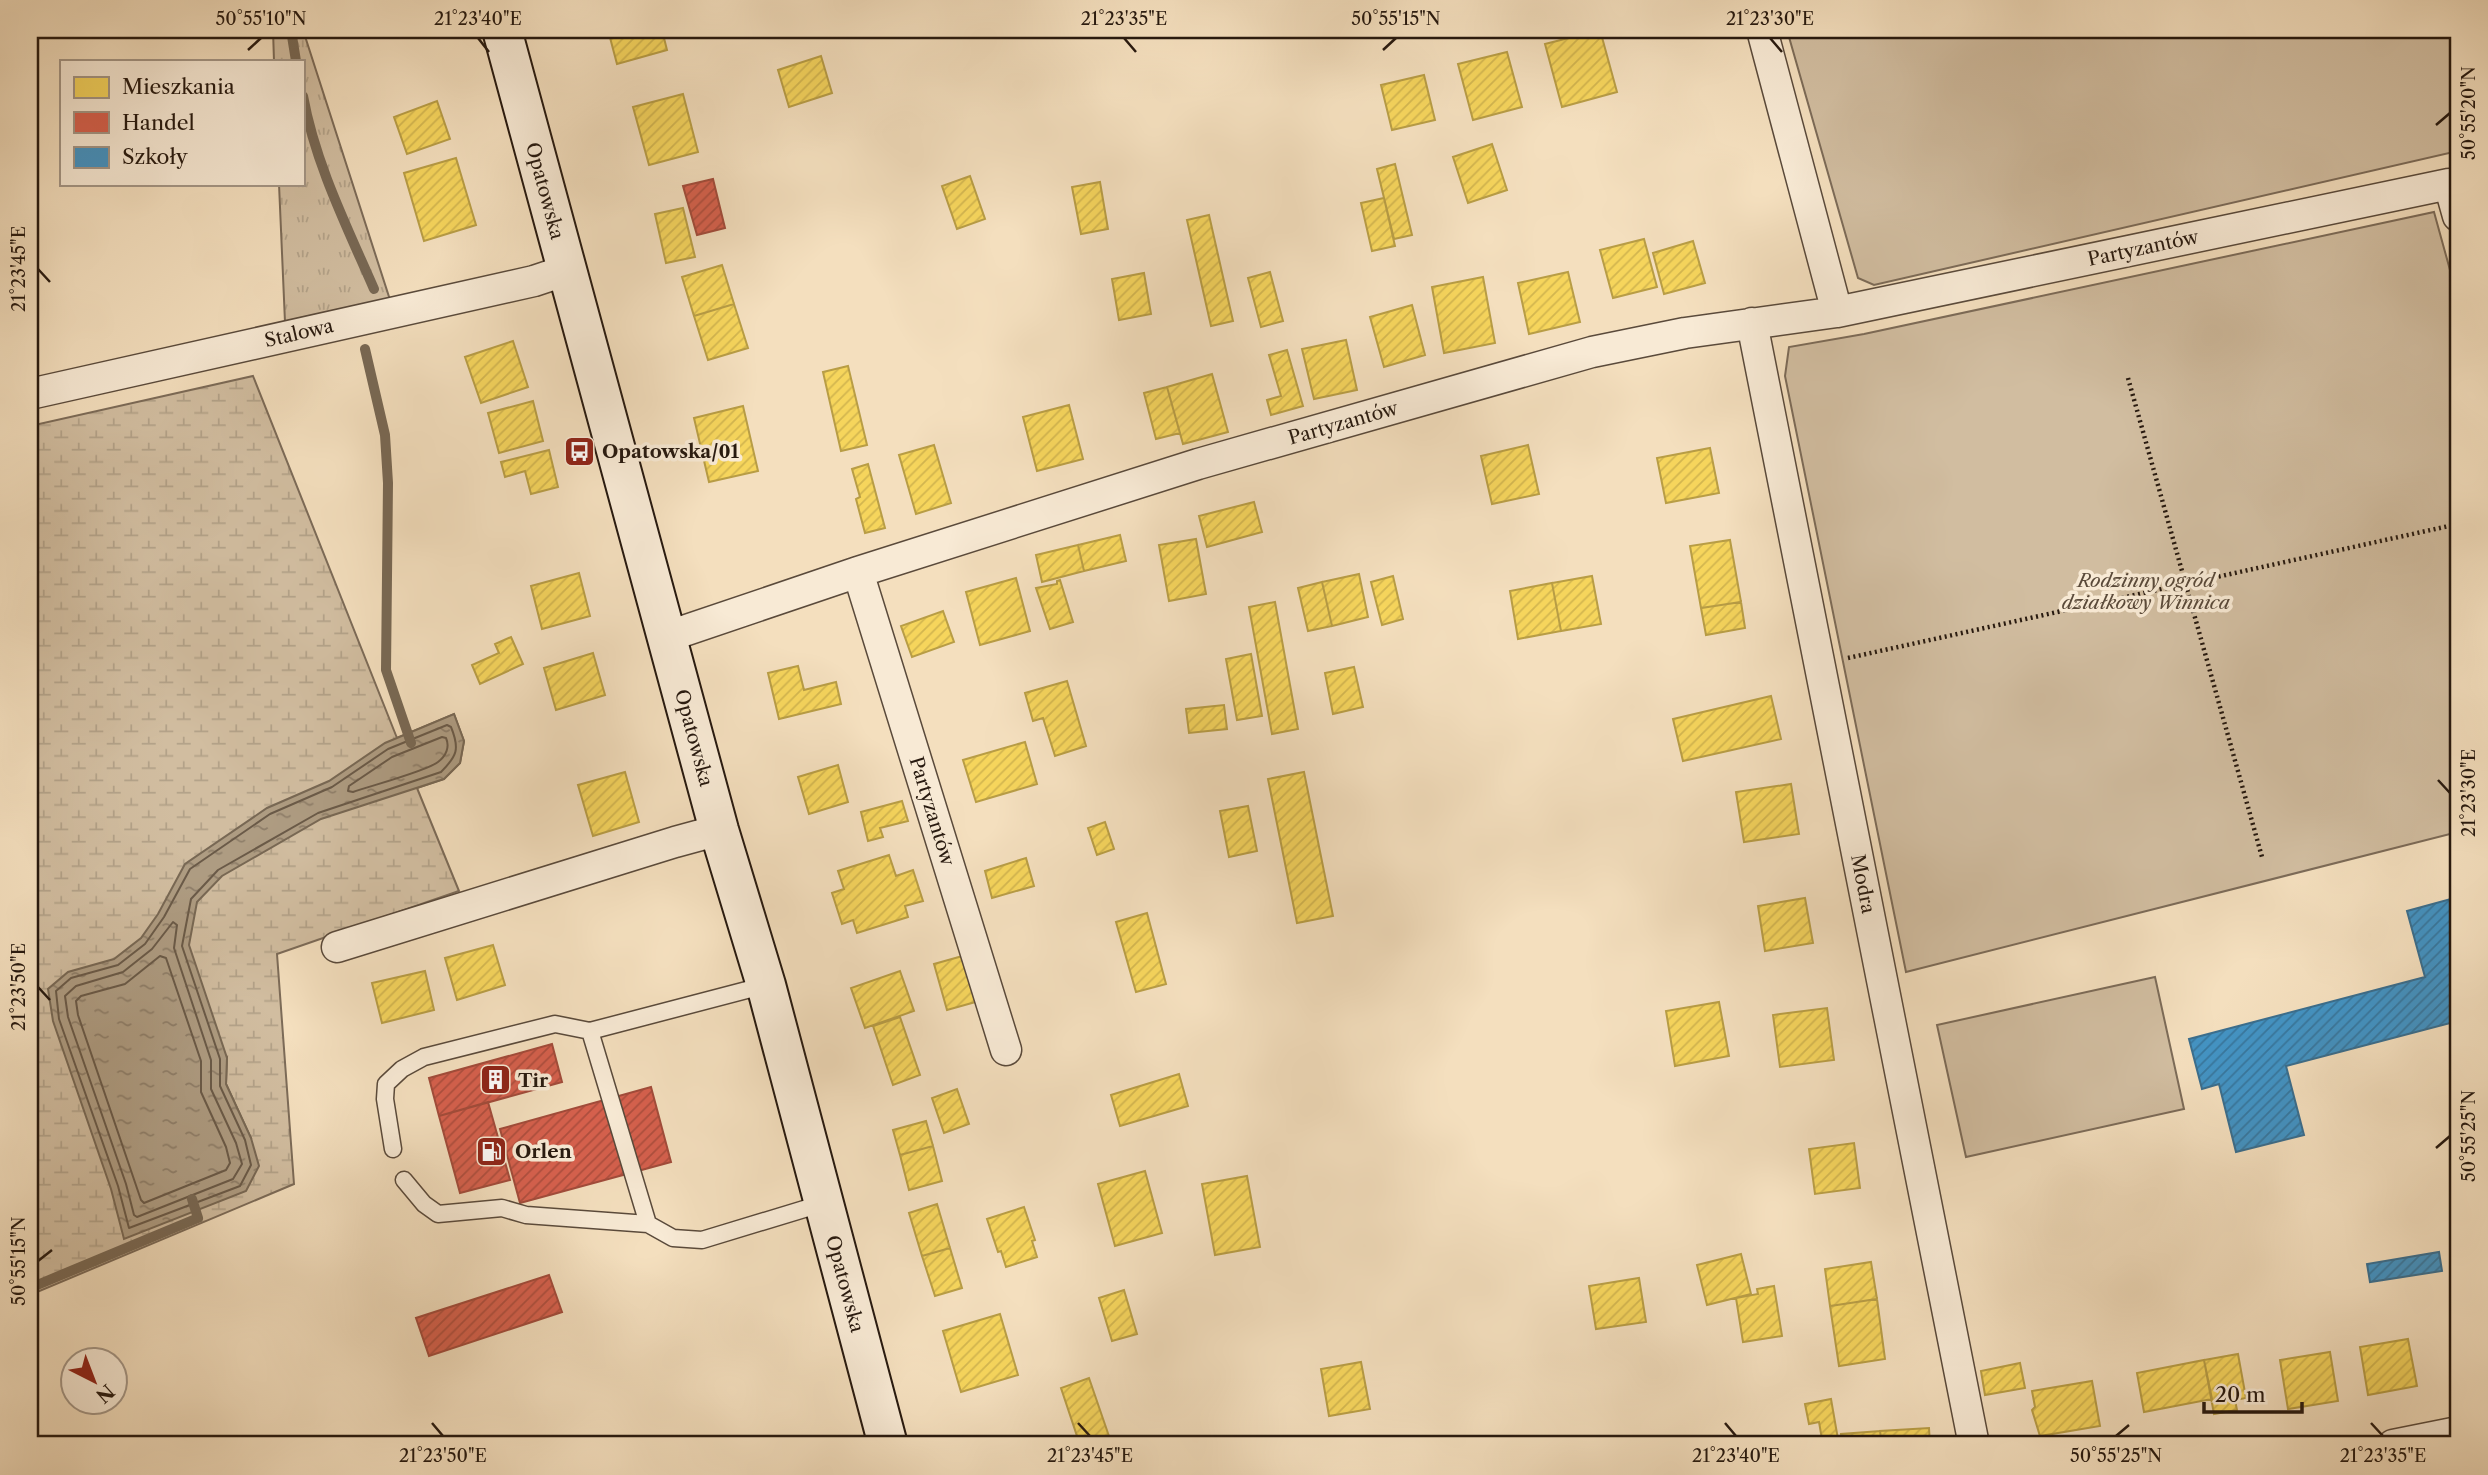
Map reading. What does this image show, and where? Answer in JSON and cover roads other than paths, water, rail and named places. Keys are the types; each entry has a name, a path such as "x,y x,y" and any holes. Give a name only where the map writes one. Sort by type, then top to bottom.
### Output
{"street":[{"name":"Opatowska","path":"502,30 719,830 766,985 888,1445"},
{"path":"1762,30 1837,312"},
{"name":"Partyzantów","path":"666,636 1198,464 1592,352 1685,332 1837,312 2449,184 2458,216"},
{"name":"Stalowa","path":"30,394 534,281 567,270"},
{"name":"Modra","path":"1752,323 1974,1445"},
{"name":"Partyzantów","path":"858,572 1006,1050"},
{"path":"337,947 719,830"},
{"path":"2393,1445 2458,1432"}],"lane":[{"path":"393,1149 385,1099 386,1084 402,1069 424,1057 555,1024 590,1031 766,985"},
{"path":"590,1031 648,1224"},
{"path":"404,1180 424,1204 438,1214 502,1208 526,1215 648,1224 673,1238 702,1240 824,1203"}],"water":[{"path":"454,714 464,741 460,763 444,779 321,819 222,876 197,902 189,945 227,1058 226,1084 251,1138 259,1166 246,1191 124,1239 111,1189 53,1021 48,989 68,972 114,959 141,938 158,914 185,864 267,808 329,781 385,743"}],"waterway":[{"path":"291,30 296,60"},
{"path":"304,101 315,146 374,289"},
{"path":"365,349 385,435 388,483 386,670 411,743"},
{"path":"30,1288 198,1218 192,1199"}],"place":[{"name":"Opatowska/01","path":"579,451"},
{"name":"Tir","path":"495,1080"},
{"name":"Orlen","path":"492,1151"}],"park label":[{"name":"Rodzinny ogród działkowy Winnica","path":"2146,591"}]}
